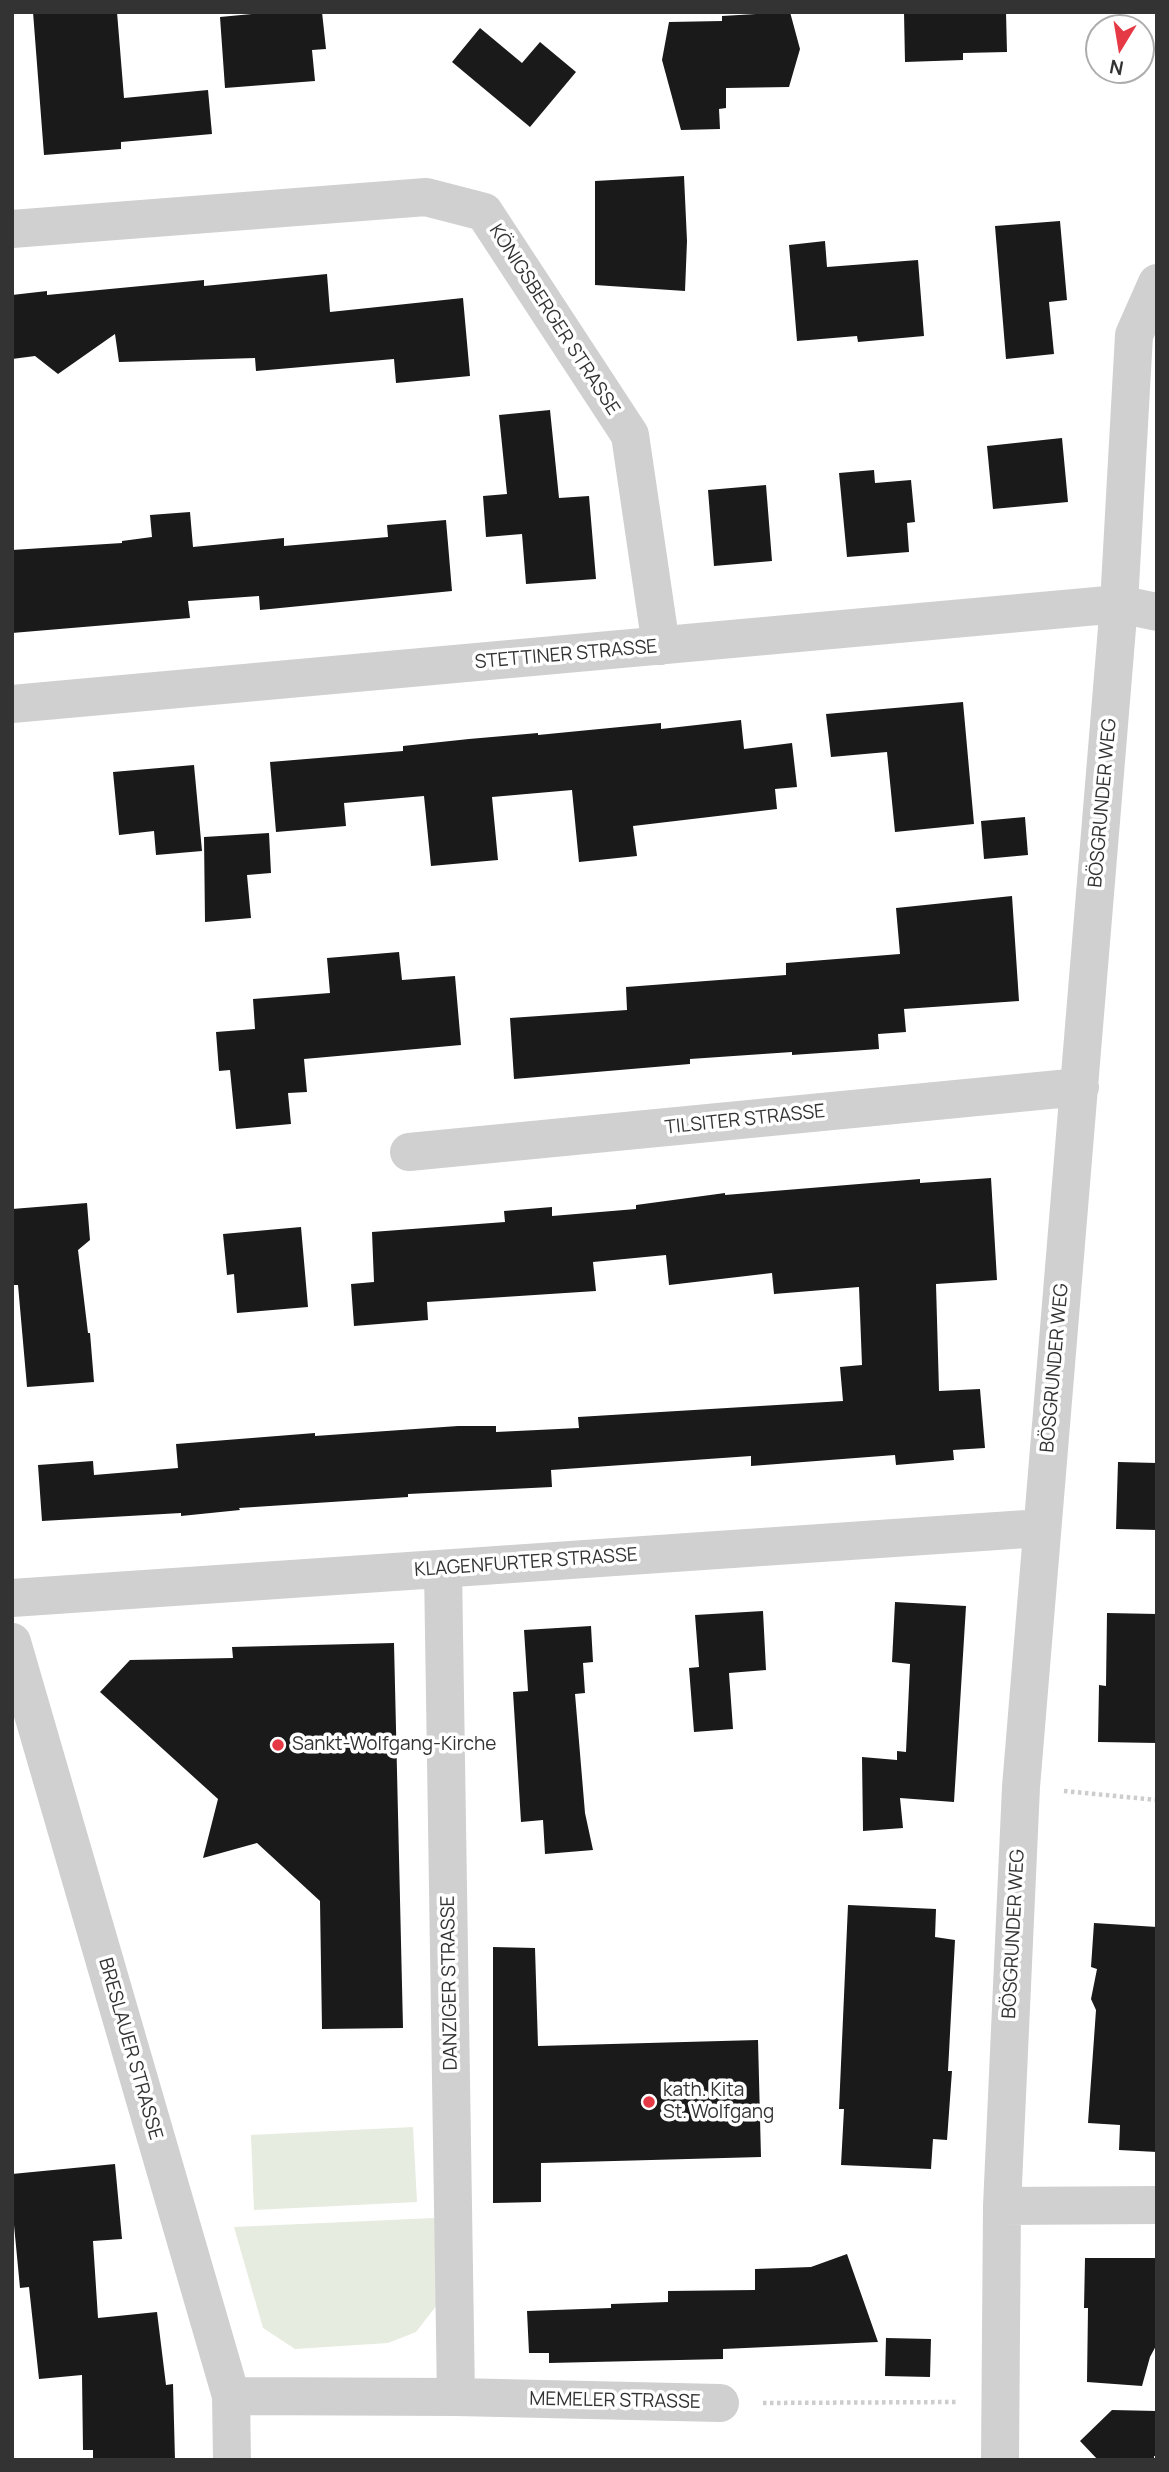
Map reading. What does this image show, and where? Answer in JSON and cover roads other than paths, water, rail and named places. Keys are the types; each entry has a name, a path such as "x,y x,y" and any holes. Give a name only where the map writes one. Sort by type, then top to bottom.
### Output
{"street":[{"name":"KÖNIGSBERGER STRASSE","path":"12,229 426,197 484,212 630,435 661,646"},
{"name":"BÖSGRUNDER WEG","path":"1000,2460 1002,2206 1021,1787 1119,604 1134,335 1157,283"},
{"name":"STETTINER STRASSE","path":"12,704 1119,604 1157,612"},
{"name":"TILSITER STRASSE","path":"409,1152 1080,1087"},
{"name":"KLAGENFURTER STRASSE","path":"12,1598 1041,1528"},
{"name":"DANZIGER STRASSE","path":"443,1569 456,2397"},
{"name":"BRESLAUER STRASSE","path":"12,1642 231,2396 232,2460"},
{"path":"1002,2206 1157,2205"},
{"name":"MEMELER STRASSE","path":"231,2396 456,2397 720,2403"}],"place":[{"name":"Sankt-Wolfgang-Kirche","path":"278,1745"},
{"name":"kath. Kita St. Wolfgang","path":"649,2102"}]}
